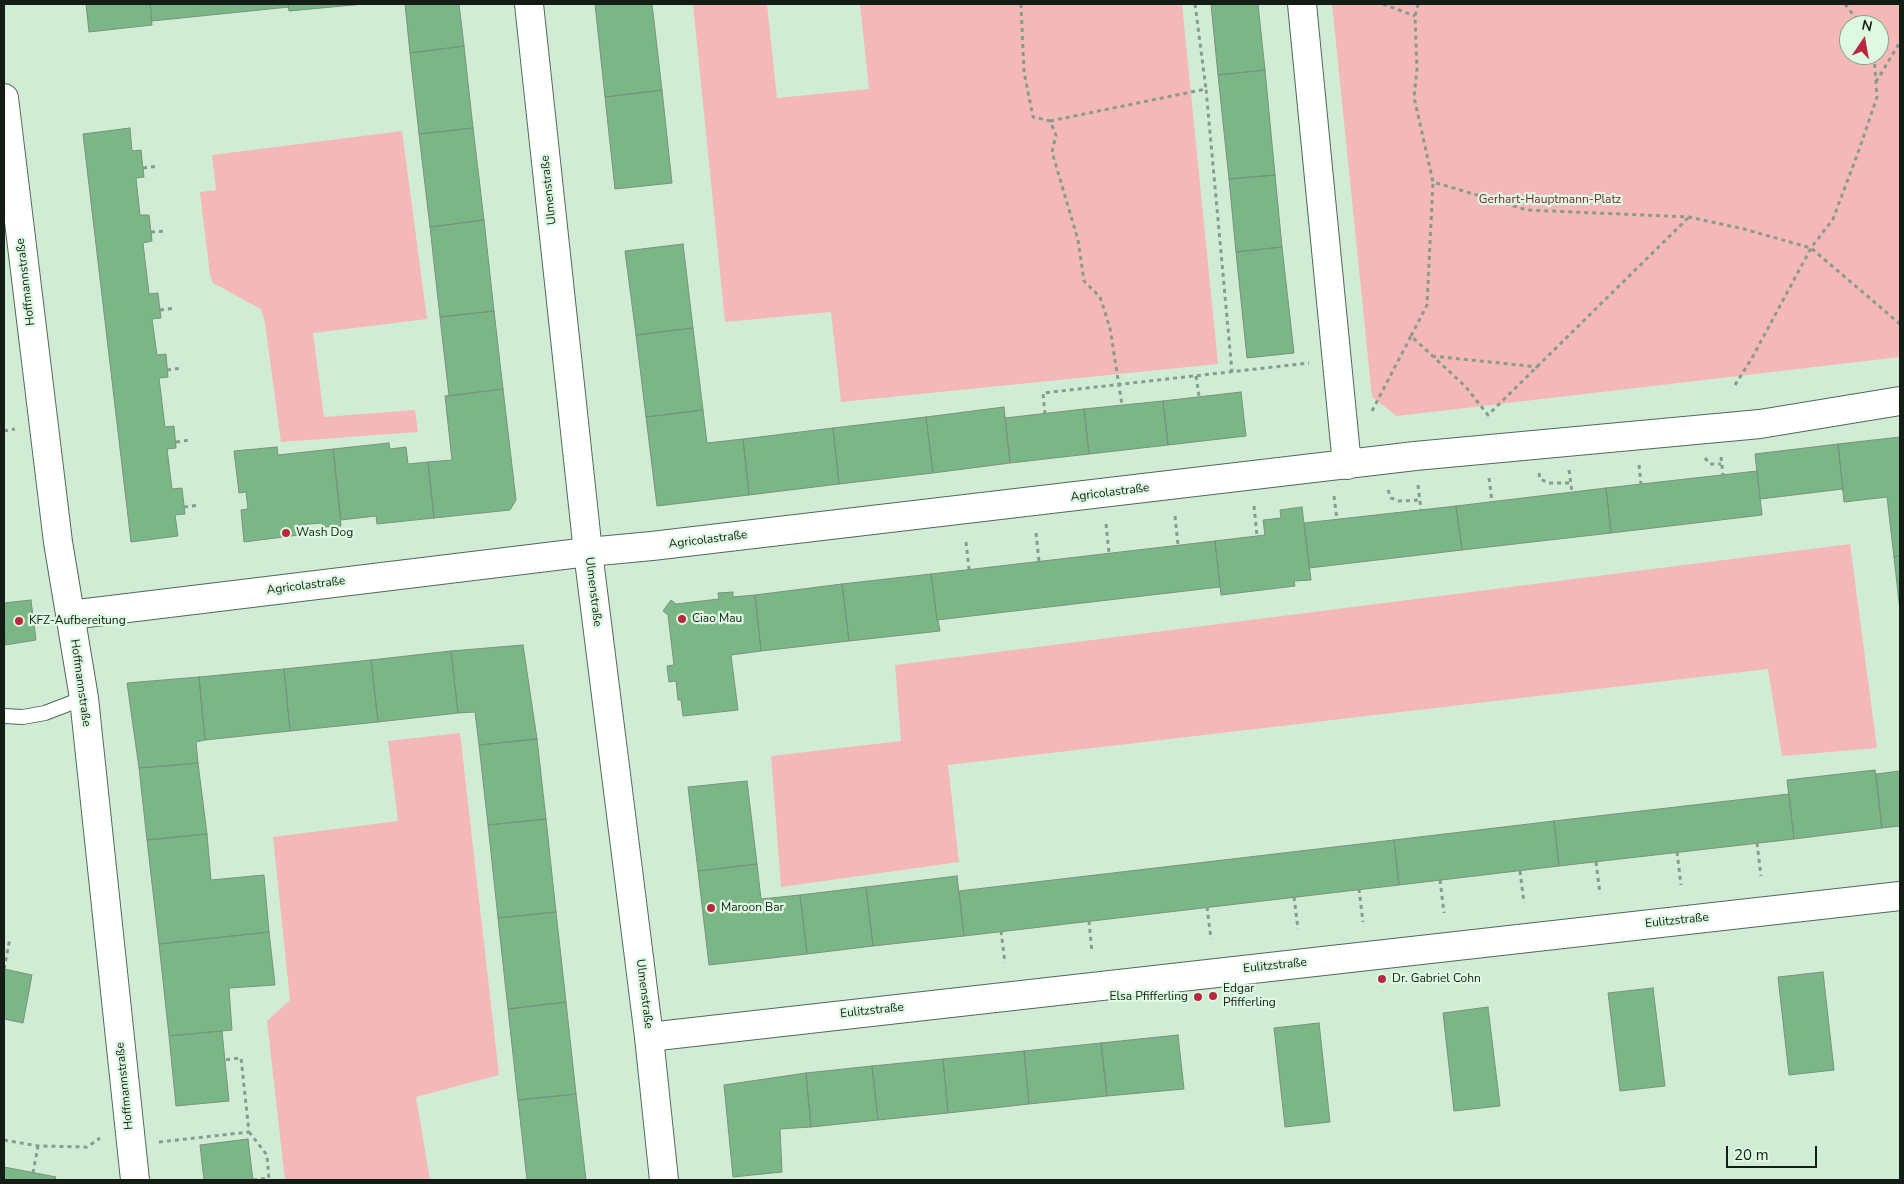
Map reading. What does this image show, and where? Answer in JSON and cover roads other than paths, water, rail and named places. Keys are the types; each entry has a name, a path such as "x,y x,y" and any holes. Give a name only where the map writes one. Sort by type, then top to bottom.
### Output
{"street":[{"name":"Ulmenstraße","path":"528,4 588,552 649,1037 664,1180"},
{"path":"1302,4 1347,465 1526,445 1760,424 1900,402"},
{"name":"Hoffmannstraße","path":"4,98 58,542 84,698 135,1180"},
{"name":"Agricolastraße","path":"70,615 588,552 1347,465"},
{"name":"Eulitzstraße","path":"649,1037 1900,896"}],"lane":[{"path":"4,716 24,717 45,713 84,698"}],"place":[{"name":"Wash Dog","path":"286,533"},
{"name":"Ciao Mau","path":"682,619"},
{"name":"KFZ-Aufbereitung","path":"19,621"},
{"name":"Maroon Bar","path":"711,908"},
{"name":"Dr. Gabriel Cohn","path":"1382,979"},
{"name":"Edgar Pfifferling","path":"1213,996"},
{"name":"Elsa Pfifferling","path":"1198,997"}],"park label":[{"name":"Gerhart-Hauptmann-Platz","path":"1550,200"}]}
